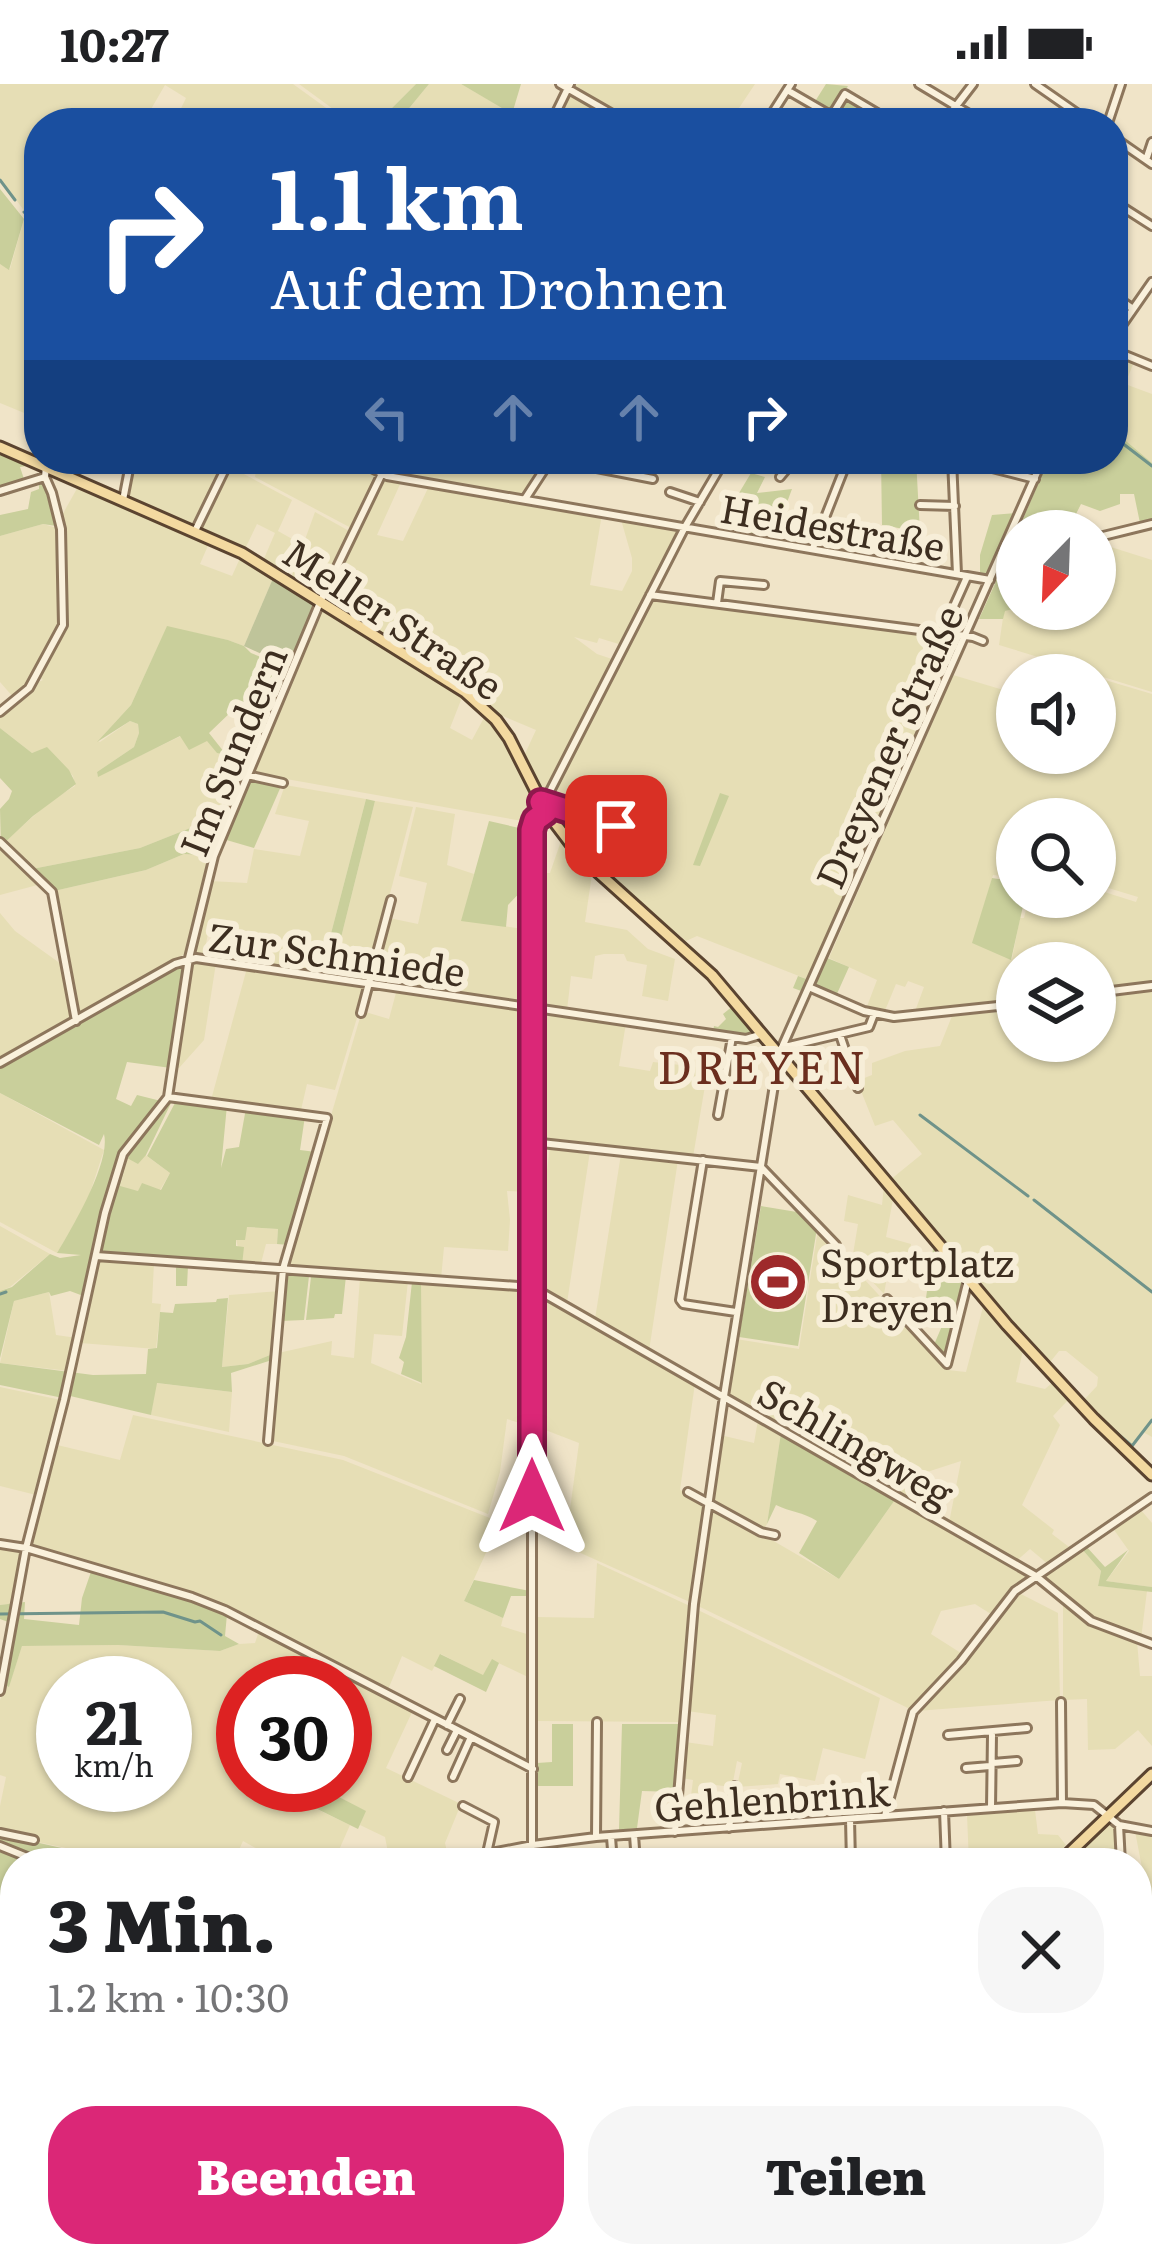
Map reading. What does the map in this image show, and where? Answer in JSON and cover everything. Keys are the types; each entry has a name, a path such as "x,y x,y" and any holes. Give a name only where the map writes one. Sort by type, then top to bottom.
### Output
{"main road":[{"name":"Meller Straße","path":"51,474 242,553 483,706 509,738 544,807 580,856 712,975 782,1050 1048,1372 1152,1474"},
{"path":"1074,1848 1152,1774"}],"street":[{"path":"919,84 959,108"},
{"path":"956,106 973,84"},
{"path":"1035,84 1069,108"},
{"path":"566,86 603,108"},
{"path":"789,87 817,108"},
{"path":"837,108 845,94 869,108"},
{"path":"1149,162 1152,142"},
{"path":"1128,316 1152,283"},
{"path":"1128,306 1133,309"},
{"path":"0,490 40,474"},
{"path":"0,712 29,688 63,625 61,529 46,474"},
{"path":"123,500 128,474"},
{"path":"196,531 223,474"},
{"path":"525,500 541,474"},
{"path":"638,474 653,478"},
{"path":"533,1848 532,830 685,526 716,474"},
{"path":"813,548 842,474"},
{"path":"954,607 962,575 955,474"},
{"path":"1022,474 1035,478"},
{"name":"Dreyener Straße","path":"1021,510 1037,474"},
{"name":"Heidestraße","path":"382,475 990,580"},
{"name":"Im Sundern","path":"169,1096 189,958 214,856 321,600 382,475"},
{"path":"670,492 700,502"},
{"path":"920,505 955,506"},
{"path":"1116,533 1152,524"},
{"name":"Dreyener Straße","path":"675,1832 694,1604 782,1050 996,566"},
{"path":"717,603 720,580 764,585"},
{"path":"650,595 983,641"},
{"path":"247,776 284,783"},
{"path":"544,807 646,837"},
{"path":"0,842 52,892 76,1021"},
{"path":"361,1013 392,900"},
{"name":"Zur Schmiede","path":"0,1064 189,958 750,1040 763,1034"},
{"path":"1116,990 1152,986"},
{"path":"810,988 874,1014 914,1017 996,1007"},
{"path":"782,1050 869,1027 874,1014"},
{"path":"840,1035 858,1088"},
{"path":"718,1115 732,1037"},
{"path":"0,1691 26,1548 105,1213 123,1154 169,1096 328,1118 283,1269 268,1441"},
{"path":"532,1142 761,1166 836,1246"},
{"path":"704,1160 680,1300 737,1312"},
{"path":"96,1256 532,1287"},
{"path":"887,1299 947,1364 968,1279"},
{"name":"Schlingweg","path":"532,1287 1036,1576 1091,1621 1152,1645"},
{"path":"688,1492 775,1535"},
{"path":"885,1816 913,1712 961,1661 1015,1591 1152,1497"},
{"path":"0,1544 225,1610 533,1769"},
{"path":"447,1725 460,1699"},
{"path":"1061,1702 1062,1803"},
{"path":"407,1777 435,1719"},
{"path":"596,1838 597,1722"},
{"path":"948,1736 1027,1727"},
{"path":"447,1750 457,1730"},
{"path":"992,1733 992,1808"},
{"path":"453,1777 472,1738"},
{"path":"966,1768 1017,1761"},
{"path":"729,1828 735,1786"},
{"name":"Gehlenbrink","path":"513,1848 634,1834 1062,1803 1089,1804 1107,1815"},
{"path":"718,1808 760,1804"},
{"path":"463,1807 494,1822 488,1848"},
{"path":"944,1811 945,1848"},
{"path":"1107,1815 1119,1825 1152,1832"},
{"path":"850,1819 851,1848"},
{"path":"1119,1825 1120,1848"},
{"path":"0,1832 34,1840"},
{"path":"634,1834 635,1848"},
{"path":"611,1836 612,1848"}],"shaded area":[{"path":"0,84 293,84 326,108 181,108 186,98 165,85 152,108 24,108 24,211 0,178"},
{"path":"299,84 416,84 392,108 332,108"},
{"path":"429,84 461,84 503,108 409,108"},
{"path":"574,84 755,84 739,108 605,108 572,89"},
{"path":"569,94 596,108 562,108"},
{"path":"24,219 24,413 0,403 0,264 10,269"},
{"path":"1128,385 1152,394 1152,463 1128,443"},
{"path":"130,474 221,474 193,526 126,497"},
{"path":"225,474 244,474 292,500 278,531 301,544 288,575 263,561 275,533 257,524 245,549 200,529"},
{"path":"256,474 376,475 353,529"},
{"path":"393,474 538,474 519,497"},
{"path":"382,478 402,480 377,535 403,541 429,486 602,514 590,585 622,591 632,571 632,558 620,516 681,528 622,645 574,637 615,660 545,794 524,756 536,730 498,714 326,596"},
{"path":"79,485 210,541 200,564 232,576 241,556 274,576 244,646 167,627 131,705 98,741 130,721 138,724 134,747 97,772 98,776 181,736 207,740 243,778 228,813 140,848 32,869 4,842 75,786 73,776 47,748 32,753 0,728 0,714 43,680 38,676 62,636 66,604 61,517"},
{"path":"315,512 351,532 322,593 317,594 291,578"},
{"path":"43,524 57,528 60,624 25,690 14,698 0,682 0,536"},
{"path":"1116,549 1152,560 1152,692 1116,681 1116,654 1028,654 999,645 1001,630 1116,630"},
{"path":"654,599 959,640 809,980 697,936 686,941 585,856 548,806 647,835 548,800"},
{"path":"323,606 463,695 450,728 472,740 486,714 504,737 537,803 528,822 253,773"},
{"path":"953,675 996,688 996,774 1116,774 1116,683 1152,694 1152,982 1125,987 1128,993 1152,990 1152,1437 1143,1432 1133,1446 1106,1421 1102,1423 1082,1402 1097,1386 1098,1377 1066,1351 1059,1351 1047,1366 890,1180 922,1154 893,1120 875,1126 857,1081 872,1075 872,1063 905,1051 940,1046 952,1016 996,1012 996,1062 1116,1062 1116,942 1015,942 1020,918 1116,918 1116,896 1136,902 1138,897 1116,890 1116,798 996,798 996,875 973,943 996,952 996,1003 914,1014 924,987 908,981 905,987 896,984 884,1013 866,1009 877,980 829,958"},
{"path":"285,785 366,799 321,972 240,960 243,937 208,933 204,955 193,953 210,881 247,883 254,849 300,856 309,821 275,814"},
{"path":"375,801 413,807 367,980 332,974"},
{"path":"416,807 455,814 447,865 474,874 462,920 530,930 528,1004 375,981 389,918 418,924 427,883 399,876"},
{"path":"561,841 592,874 585,922 627,930 648,949 675,959 668,1001 642,996 647,965 627,961 624,954 604,954 595,956 592,979 571,976 567,1010 536,1005 534,873 550,873"},
{"path":"0,846 41,884 0,895"},
{"path":"184,854 212,856 188,952 79,1015 54,891 146,870"},
{"path":"0,913 15,931 61,964 72,1016 0,1060"},
{"path":"191,962 216,963 204,1040 175,1068"},
{"path":"247,968 367,985 335,1090 307,1084 301,1110 211,1100"},
{"path":"397,989 529,1011 530,1192 507,1191 508,1251 444,1247 441,1279 286,1267 362,1011 389,1019"},
{"path":"535,1013 626,1023 619,1066 650,1071 653,1062 708,1068 693,1157 535,1140"},
{"path":"0,1093 104,1150 87,1202 57,1253 0,1222"},
{"path":"550,1146 590,1151 567,1303 535,1285 536,1172 547,1171"},
{"path":"144,1154 170,1173 160,1190 120,1187 128,1157"},
{"path":"621,1154 678,1160 649,1351 595,1319"},
{"path":"884,1185 894,1194 886,1237 911,1244 906,1281 887,1277 884,1294 852,1260 858,1224 844,1221 848,1195 882,1205"},
{"path":"0,1226 50,1254 0,1291"},
{"path":"246,1227 278,1229 277,1244 266,1244 260,1267 242,1265 236,1239"},
{"path":"818,1229 948,1370 966,1372 984,1303 1023,1350 1016,1382 1045,1389 1053,1382 1069,1399 1053,1416 1060,1425 1022,1505 1073,1550 1049,1565 1030,1549 1015,1562 949,1523 961,1461 927,1472 917,1504 802,1438 808,1399 784,1395 778,1423 728,1395 736,1339 799,1349"},
{"path":"100,1261 154,1263 152,1303 161,1304 156,1349 80,1343"},
{"path":"360,1278 408,1281 402,1336 374,1334 371,1363 421,1384 421,1282 530,1291 531,1427 507,1419 488,1514 344,1456 273,1441 278,1353 332,1341 331,1355 354,1358"},
{"path":"280,1291 275,1353 248,1364 222,1367 229,1295"},
{"path":"49,1292 56,1335 77,1338 69,1371 0,1363 14,1301"},
{"path":"538,1293 695,1383 680,1490 707,1502 692,1603 565,1546 579,1443 535,1426"},
{"path":"156,1383 232,1392 229,1432 151,1415"},
{"path":"0,1387 61,1400 36,1495 0,1486"},
{"path":"133,1415 343,1460 500,1522 464,1601 503,1618 501,1626 530,1635 530,1678 492,1660 483,1676 441,1654 432,1671 402,1656 387,1692 372,1685 372,1656 314,1656 192,1596 31,1546 53,1444 120,1460"},
{"path":"758,1420 781,1433 763,1531 711,1500 720,1435 754,1443"},
{"path":"897,1497 1031,1577 994,1616 975,1604 941,1611 931,1634 964,1655 912,1710 696,1605 710,1504 839,1579"},
{"path":"1140,1509 1152,1523 1152,1587 1106,1581 1129,1551 1112,1527"},
{"path":"0,1546 18,1549 22,1555 13,1604 0,1605"},
{"path":"1081,1548 1101,1571 1098,1586 1147,1591 1141,1639 1090,1617 1043,1579 1043,1574"},
{"path":"597,1563 692,1607 682,1722 537,1721 537,1617 594,1618"},
{"path":"1017,1592 1058,1613 1060,1700 916,1711"},
{"path":"1063,1601 1086,1625 1090,1622 1137,1641 1140,1676 1152,1676 1152,1746 1138,1730 1115,1749 1088,1750 1087,1699 1063,1700"},
{"path":"700,1611 880,1698 865,1759 823,1748 815,1781 780,1774 778,1784 737,1787 742,1763 737,1761 732,1787 707,1784 701,1826 687,1827 693,1780 681,1778 685,1742 713,1746 716,1715 687,1711 695,1613"},
{"path":"259,1631 308,1656 216,1656 216,1812 323,1812 350,1825 340,1848 256,1848 243,1841 240,1848 66,1848 0,1834 6,1777 0,1775 0,1700 22,1646 220,1651 255,1643"},
{"path":"372,1689 413,1710 386,1768 461,1804 446,1848 387,1848 385,1837 360,1825 365,1812 372,1812"},
{"path":"1035,1810 1038,1834 1058,1835 1066,1845 968,1848 967,1815"},
{"path":"1109,1820 1118,1828 1119,1848 1081,1848"},
{"path":"1135,1831 1152,1833 1152,1848 1138,1848"}],"green space":[{"path":"416,84 429,84 409,108 392,108"},
{"path":"461,84 521,84 514,108 502,108"},
{"path":"826,84 848,86 843,94 862,105 823,108 814,103"},
{"path":"0,189 24,219 9,270 0,264"},
{"path":"1128,443 1152,463 1152,520 1140,523 1134,494 1120,494 1120,504 1103,510 1081,504 1078,510 1027,510 1042,474 1128,474"},
{"path":"0,451 24,462 20,467 25,482 0,488"},
{"path":"750,474 765,477 757,493 792,489 773,540 749,536 758,507 748,505 742,516 727,513"},
{"path":"881,474 917,474 920,532 882,525"},
{"path":"44,480 63,527 43,524 0,536 0,515 28,509 31,492"},
{"path":"996,515 996,560 990,574 980,576 980,555"},
{"path":"274,576 311,600 314,611 290,667 244,646"},
{"path":"996,581 996,619 979,619"},
{"path":"167,626 228,640 290,669 247,772 238,766 245,755 239,750 254,725 234,709 209,733 222,754 207,741 189,750 180,736 98,777 97,772 134,747 138,724 130,721 97,742 131,705"},
{"path":"0,728 32,753 47,747 76,784 1,846 0,809 12,791 0,778"},
{"path":"248,779 282,784 254,848 223,839"},
{"path":"720,793 729,796 700,866 693,865"},
{"path":"366,799 375,801 332,974 321,972"},
{"path":"228,813 212,856 184,854 146,870 54,891 32,869 140,848"},
{"path":"489,821 528,830 530,882 508,905 506,927 461,921"},
{"path":"992,878 996,879 996,918 1020,918 1015,942 996,942 996,953 972,943"},
{"path":"820,955 849,967 836,996 809,983 804,992 793,988 798,976 809,980"},
{"path":"180,963 186,968 171,1068 127,1062 116,1099 131,1106 137,1095 172,1101 146,1155 138,1164 127,1158 120,1186 138,1191 142,1183 161,1190 170,1173 147,1156 176,1101 227,1105 221,1168 226,1149 239,1147 246,1108 305,1116 300,1150 316,1152 289,1245 277,1244 278,1229 247,1227 245,1240 236,1240 236,1246 244,1247 242,1265 177,1258 177,1264 188,1266 187,1286 176,1286 176,1264 99,1261 92,1266 86,1297 70,1291 51,1296 49,1292 14,1301 0,1358 0,1291 12,1287 50,1254 60,1258 81,1255 57,1253 89,1194 105,1146 104,1134 99,1145 0,1093 0,1067"},
{"path":"733,1006 754,1028 751,1036 713,1031"},
{"name":"Sportplatz Dreyen","path":"761,1206 803,1213 817,1228 798,1346 739,1337"},
{"path":"934,1242 966,1282 947,1361 933,1347 948,1312 925,1305"},
{"path":"287,1272 309,1276 304,1320 280,1321"},
{"path":"314,1274 346,1276 342,1314 306,1320"},
{"path":"412,1282 421,1282 422,1383 401,1374 404,1362 399,1358"},
{"path":"228,1298 222,1367 248,1364 275,1353 275,1359 231,1373 232,1392 157,1383 151,1415 0,1385 0,1363 93,1375 146,1374 148,1349 157,1348 160,1312 173,1313 175,1304"},
{"path":"781,1433 897,1497 839,1579 799,1553 817,1521 776,1505 767,1524"},
{"path":"1085,1545 1105,1567 1128,1550 1106,1581 1152,1587 1152,1592 1098,1586 1101,1571 1081,1548"},
{"path":"92,1569 227,1614 225,1636 239,1644 220,1651 22,1646 9,1687 2,1684 11,1623 0,1619 0,1605 25,1602 24,1619 79,1625"},
{"path":"474,1580 530,1591 530,1596 511,1596 503,1618 464,1601"},
{"path":"440,1654 483,1675 492,1659 499,1663 486,1692 434,1666"},
{"path":"552,1724 573,1724 573,1786 537,1786 537,1763 552,1762"},
{"path":"622,1724 682,1724 676,1792 642,1791 637,1828 619,1830"},
{"path":"323,1812 366,1812 358,1829"},
{"path":"0,1834 62,1848 0,1848"}],"waterway":[{"path":"0,180 15,200"},
{"path":"1128,448 1152,466"},
{"path":"920,1115 1028,1196"},
{"path":"1034,1200 1152,1292"},
{"path":"0,1294 6,1292"},
{"path":"1070,1401 1092,1423"},
{"path":"1099,1418 1132,1446 1152,1420"},
{"path":"0,1614 163,1612 200,1621 221,1635"}],"place":[{"name":"Sportplatz Dreyen","path":"778,1282"}],"district":[{"name":"DREYEN","path":"763,1064"}],"route":[{"path":"532,1496 532,830 535,820 546,812 541,802 616,826"}]}
